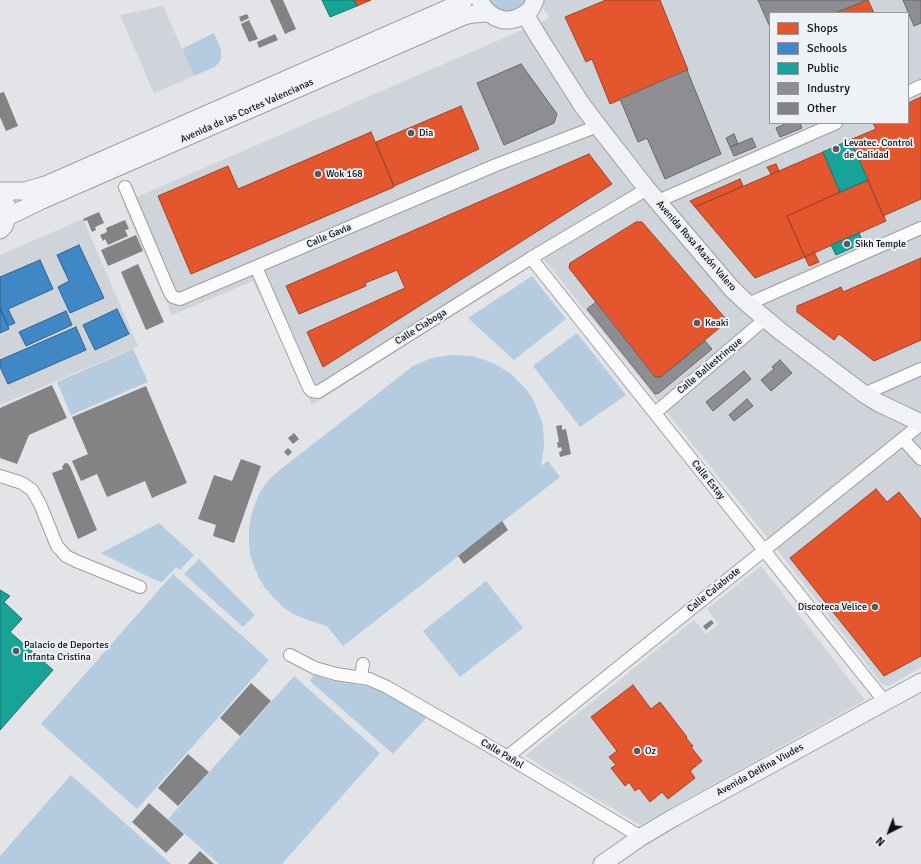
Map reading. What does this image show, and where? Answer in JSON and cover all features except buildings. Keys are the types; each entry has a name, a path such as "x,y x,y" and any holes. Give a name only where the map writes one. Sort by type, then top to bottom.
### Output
{"main road":[{"name":"Avenida de las Cortes Valencianas","path":"0,192 25,191 48,184 464,0"},
{"path":"484,6 495,17 503,20 510,20 525,14 535,0"},
{"name":"Avenida de las Cortes Valencianas","path":"3,223 40,201 464,16 473,14 484,6"},
{"name":"Avenida Rosa Mazón Valero","path":"525,14 582,105 598,126 652,195 722,277 748,304 812,356 864,394 886,407 921,423"},
{"path":"0,192 7,207 3,223"},
{"name":"Avenida Delfina Viudes","path":"602,864 641,837 673,818 921,682"}],"street":[{"path":"909,92 921,86"},
{"name":"Calle Ciaboga","path":"256,267 309,388 316,392 327,387 531,258 652,195 833,124"},
{"name":"Calle Gavia","path":"125,187 173,297 178,299 496,165 598,126"},
{"path":"748,304 921,228"},
{"name":"Calle Estay","path":"531,258 885,702"},
{"name":"Calle Ballestrinque","path":"655,413 765,319"},
{"path":"864,394 921,369"},
{"name":"Calle Calabrote","path":"507,757 921,423"},
{"path":"903,438 921,460"},
{"path":"0,476 22,483 32,490 40,504 57,546 66,556 140,586"},
{"name":"Calle Pañol","path":"290,655 305,664 325,671 361,677 387,687 641,837"},
{"path":"361,677 363,664"}],"shaded area":[{"path":"488,0 527,0 517,10 504,12 492,6"},
{"path":"537,0 921,0 921,667 889,686 883,685 779,552 543,258 312,405 253,281 172,315 123,203 550,18"},
{"path":"163,6 194,76 154,93 120,15"},
{"path":"214,33 221,50 220,61 215,67 194,76 182,49"},
{"path":"83,219 138,346 0,405 0,255"},
{"path":"532,276 566,319 514,360 468,318"},
{"path":"577,333 626,395 580,427 533,366"},
{"path":"133,349 148,382 71,415 57,382"},
{"path":"452,355 473,356 493,363 510,373 525,388 536,406 543,425 544,446 541,466 548,461 560,477 343,646 327,626 293,614 283,607 265,588 259,578 250,554 249,529 255,504 260,492 276,473 413,366 432,358"},
{"path":"159,523 194,555 180,570 176,567 162,582 101,553"},
{"path":"199,559 255,615 243,627 184,574"},
{"path":"761,566 865,700 640,825 525,756 694,620 706,634 719,624 707,609"},
{"path":"173,574 269,660 137,809 41,724"},
{"path":"486,581 523,628 460,677 423,631"},
{"path":"314,675 330,680 371,687 382,691 427,717 393,754 310,681"},
{"path":"294,676 380,753 282,864 219,864 168,819"},
{"path":"71,775 171,864 0,864 0,856"}],"place":[{"name":"Dia","path":"411,133"},
{"name":"Levatec. Control de Calidad","path":"836,149"},
{"name":"Wok 168","path":"318,174"},
{"name":"Sikh Temple","path":"847,244"},
{"name":"Keaki","path":"697,323"},
{"name":"Discoteca Velice","path":"875,607"},
{"name":"Palacio de Deportes Infanta Cristina","path":"16,651"},
{"name":"Oz","path":"637,751"}]}
